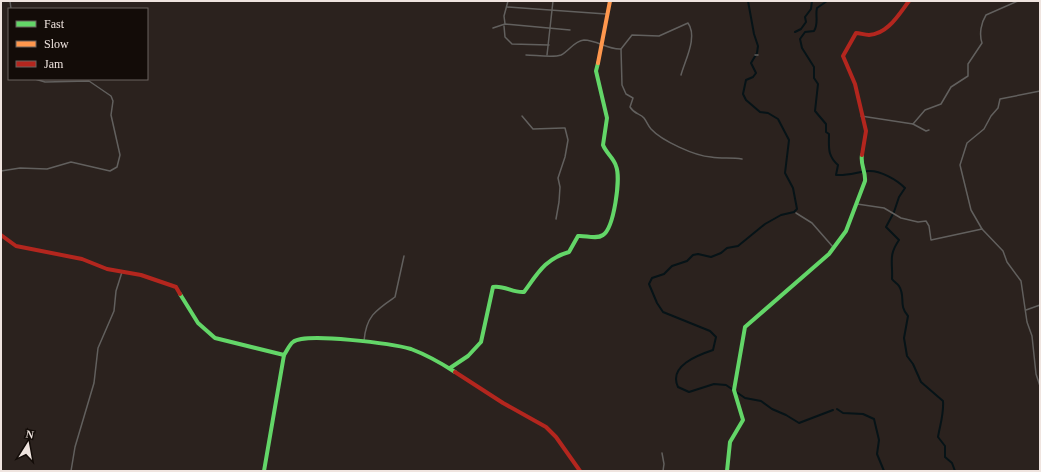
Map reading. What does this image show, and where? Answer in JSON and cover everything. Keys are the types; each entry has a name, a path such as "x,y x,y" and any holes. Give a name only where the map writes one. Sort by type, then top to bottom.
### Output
{"street":[{"path":"508,1 504,16 505,37 512,44 548,45"},
{"path":"547,55 553,1"},
{"path":"450,368 468,356 481,342 493,287 500,286 520,293 524,292 544,265 558,255 569,252 578,236 603,236 608,231 617,194 618,174 616,164 603,145 607,118 596,71 602,44 606,14 610,1"},
{"path":"728,471 730,442 743,420 734,392 737,364 746,327 829,254 846,231 865,181 865,172 861,159 866,131 861,116 855,84 843,56 856,33 872,34 882,31 893,23 909,1"},
{"path":"913,124 925,110 941,104 951,87 968,76 968,64 982,43 980,35 983,19 986,15 1018,1"},
{"path":"507,7 606,14"},
{"path":"681,74 691,36 691,26 688,23 677,26 664,34 651,37 632,35 621,50 622,85 626,94 633,98 630,107 635,113 643,117 652,130 664,138 694,153 712,158 742,159"},
{"path":"493,28 504,25 570,30"},
{"path":"526,55 560,55 574,44 583,40 597,42 616,50 621,50"},
{"path":"1,171 20,168 47,169 71,162 110,171 119,163 119,148 111,115 113,100 111,96 89,81 45,82 38,80"},
{"path":"1040,91 1000,99 998,108 991,116 984,129 967,143 960,165 971,210 982,229 1003,251 1007,262 1021,281 1027,322 1033,344 1032,355 1040,386"},
{"path":"522,116 533,128 565,128 567,133 568,140 565,157 558,178 560,187 556,220"},
{"path":"861,116 913,124 926,131 929,130"},
{"path":"855,204 884,208 894,215 907,219 928,222 931,240 982,229"},
{"path":"796,212 812,223 833,247"},
{"path":"1,235 16,246 82,259 106,269 141,275 176,287 198,323 214,338 284,355"},
{"path":"363,342 366,326 373,314 395,297 404,256"},
{"path":"71,471 75,447 94,383 98,348 114,312 116,291 122,272"},
{"path":"1026,310 1040,305"},
{"path":"264,471 284,355 293,342 301,338 320,338 363,342 410,349 432,358 503,403 546,426 556,437 580,471"},
{"path":"662,453 664,464 663,471"}],"waterway":[{"path":"748,1 754,34 758,46 757,53 751,63 756,73 753,77 746,80 743,94 746,100 760,112 768,113 778,119 789,140 785,173 793,188 797,209 794,212 781,215 765,224 738,246 727,248 721,253 711,257 698,254 693,255 687,261 672,266 664,274 652,278 649,284 657,303 663,312 710,331 716,337 713,350 693,358 681,367 677,373 676,380 678,387 689,392 714,384 726,385 745,398 761,401 772,409 799,423 833,410"},
{"path":"795,32 801,29 806,22 805,17 811,9 812,1"},
{"path":"827,1 817,8 816,25 814,31 805,32 800,39 802,48 814,67 814,78 818,84 815,111 826,124 826,132 829,134 830,154 838,165 836,175 873,171 888,176 905,188 899,197 894,212 886,227 899,240 893,250 892,255 892,279 901,290 903,308 908,316 904,338 907,356 913,364 921,382 943,401 938,437 945,446 945,457 952,463 955,471"},
{"path":"837,409 843,413 863,414 874,419 879,440 877,454 884,471"}],"traffic: fast":[{"path":"450,368 468,356 481,342 493,287 501,287 524,292 538,273 548,263 569,252 578,236 597,237 603,235 607,231 616,202 618,181 615,163 603,145 607,118 596,71 598,63"},
{"path":"727,471 730,442 743,420 734,390 745,327 829,254 846,231 865,181 862,155"},
{"path":"180,294 198,323 215,338 284,355"},
{"path":"264,471 284,355 293,342 301,339 314,338 350,340 402,347 423,354 455,372"}],"traffic: slow":[{"path":"598,63 610,1"}],"traffic: jam":[{"path":"862,155 866,131 855,84 843,56 856,33 869,35 882,31 897,17 909,1"},
{"path":"1,235 16,246 82,259 107,269 141,275 176,287 180,294"},
{"path":"455,372 503,403 546,427 556,437 580,471"}]}
